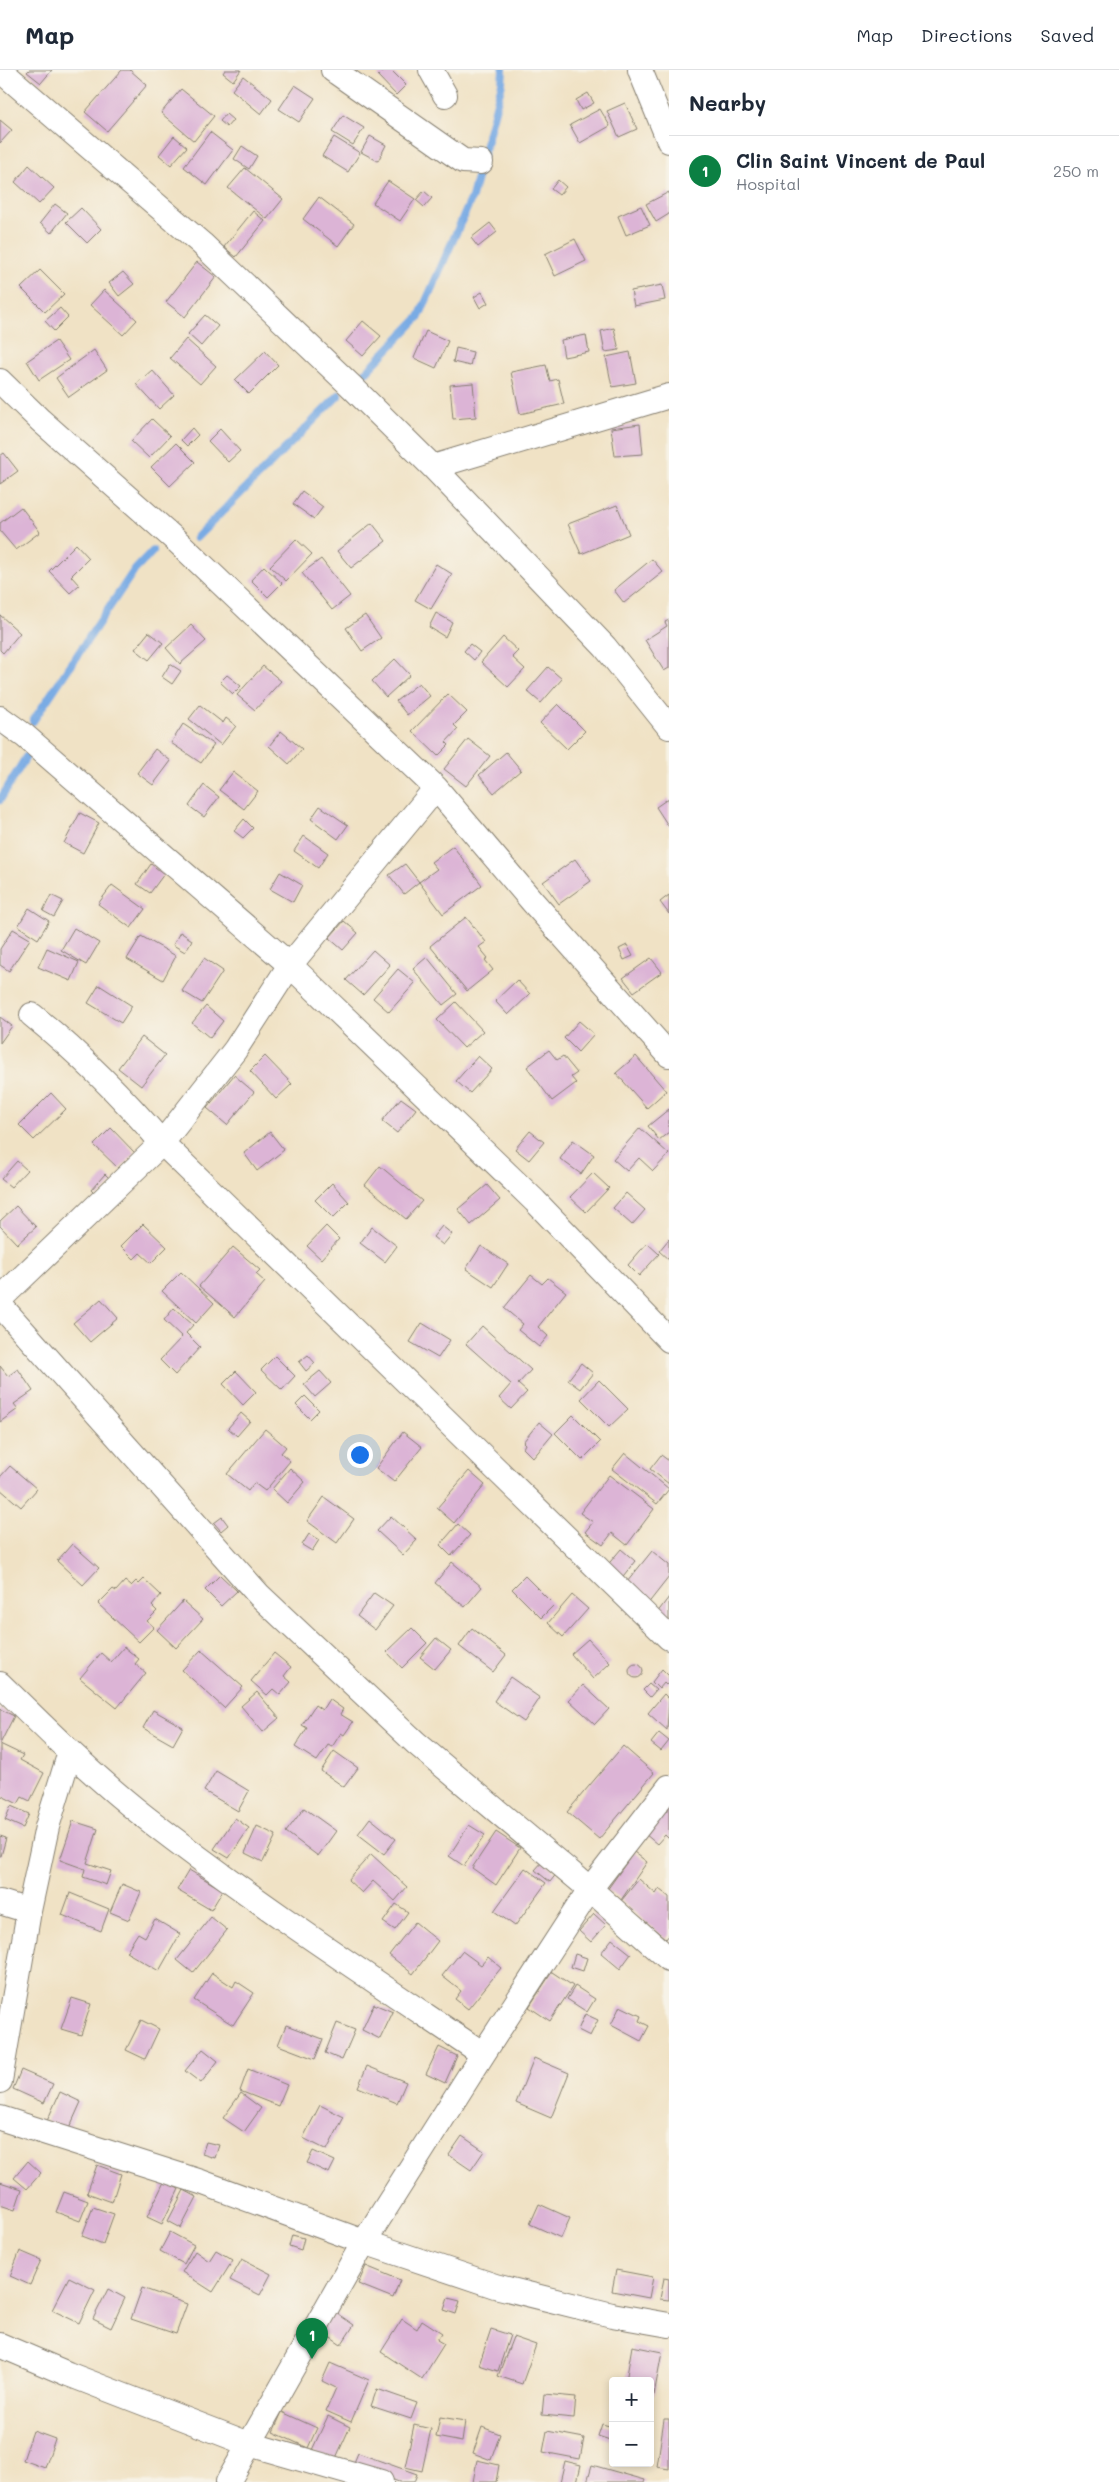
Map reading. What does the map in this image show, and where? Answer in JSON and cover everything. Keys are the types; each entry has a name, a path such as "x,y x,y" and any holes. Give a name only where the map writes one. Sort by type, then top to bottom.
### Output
{"street":[{"path":"0,70 202,244 433,467 605,647 669,727"},
{"path":"333,70 463,161 481,162"},
{"path":"431,70 445,95"},
{"path":"640,70 669,141"},
{"path":"0,382 179,544 436,788 532,901 669,1055"},
{"path":"433,467 669,396"},
{"path":"0,718 25,736 290,965 534,1201 669,1340"},
{"path":"0,1299 162,1143 234,1050 290,965 436,788"},
{"path":"32,1015 78,1053 122,1097 162,1143 669,1638"},
{"path":"0,1305 259,1596 416,1743 590,1889 669,1959"},
{"path":"0,1684 70,1752 144,1816 299,1931 483,2054"},
{"path":"0,2081 29,1912 47,1827 70,1752"},
{"path":"228,2482 364,2242 483,2054 590,1889 669,1787"},
{"path":"0,1902 29,1912"},
{"path":"0,2118 201,2182 364,2242 495,2286 612,2315 669,2325"},
{"path":"0,2345 68,2374 249,2444 381,2482"}],"building":[{"path":"29,70 52,70 41,83 27,72"},
{"path":"122,70 130,70 147,85 107,131 85,112"},
{"path":"225,70 241,70 233,81 223,73"},
{"path":"384,70 391,70 406,85 396,95 378,76"},
{"path":"243,76 272,99 261,114 232,90"},
{"path":"295,85 315,98 299,122 279,109"},
{"path":"181,89 214,116 194,141 161,113"},
{"path":"588,93 594,103 581,110 576,100"},
{"path":"625,103 637,129 619,137 607,111"},
{"path":"600,109 610,126 580,143 570,125"},
{"path":"226,114 233,120 227,127 220,121"},
{"path":"343,115 364,128 353,145 332,132"},
{"path":"0,120 12,130 0,143"},
{"path":"210,132 233,150 207,185 184,167"},
{"path":"174,136 187,147 171,165 159,155"},
{"path":"370,136 386,145 378,161 361,152"},
{"path":"334,137 360,153 348,172 322,156"},
{"path":"242,146 257,156 249,169 234,159"},
{"path":"29,165 54,188 39,204 15,182"},
{"path":"245,168 283,199 267,219 228,188"},
{"path":"558,180 566,187 559,195 551,189"},
{"path":"388,181 415,199 400,221 373,203"},
{"path":"424,191 432,198 424,207 416,200"},
{"path":"669,192 669,214 656,222 646,204"},
{"path":"319,197 354,224 338,246 303,219"},
{"path":"55,204 67,213 51,233 40,223"},
{"path":"641,206 650,225 626,235 618,216"},
{"path":"81,208 101,229 87,243 66,222"},
{"path":"253,211 265,221 236,257 224,247"},
{"path":"490,223 497,232 478,247 471,238"},
{"path":"575,239 586,261 555,276 545,254"},
{"path":"197,262 216,277 185,317 166,302"},
{"path":"40,270 64,294 45,312 21,288"},
{"path":"123,272 134,284 119,296 109,283"},
{"path":"662,285 665,300 634,306 631,291"},
{"path":"104,290 137,320 123,335 90,305"},
{"path":"482,292 488,303 480,308 474,297"},
{"path":"60,308 68,317 54,331 45,321"},
{"path":"205,315 218,326 201,346 188,334"},
{"path":"363,321 381,336 363,356 346,341"},
{"path":"614,328 619,350 605,352 601,331"},
{"path":"426,331 448,341 436,368 414,358"},
{"path":"586,335 589,352 564,357 561,340"},
{"path":"186,339 216,366 200,384 170,358"},
{"path":"56,341 69,360 39,380 27,361"},
{"path":"456,348 473,352 470,366 453,362"},
{"path":"94,350 107,370 69,397 56,378"},
{"path":"265,351 278,365 249,394 235,380"},
{"path":"630,352 636,383 612,387 606,357"},
{"path":"546,365 550,381 558,379 564,404 520,414 511,372"},
{"path":"152,370 174,395 159,409 136,384"},
{"path":"473,383 476,417 453,419 450,385"},
{"path":"152,419 170,436 149,458 131,441"},
{"path":"640,424 643,454 615,456 611,428"},
{"path":"192,428 198,435 187,446 181,440"},
{"path":"220,429 240,451 228,462 208,441"},
{"path":"176,443 195,462 170,486 151,467"},
{"path":"4,453 18,471 0,484 0,456"},
{"path":"302,491 323,507 314,519 293,504"},
{"path":"617,505 629,534 581,554 568,524"},
{"path":"21,507 40,532 16,550 0,531 0,523"},
{"path":"372,523 386,541 351,568 337,551"},
{"path":"296,539 312,554 286,581 270,566"},
{"path":"76,544 89,558 71,576 79,585 70,593 49,571"},
{"path":"321,559 350,596 332,610 302,573"},
{"path":"652,559 663,572 624,603 614,590"},
{"path":"436,564 452,574 431,609 415,600"},
{"path":"264,566 282,583 268,597 251,580"},
{"path":"436,613 452,622 445,637 429,627"},
{"path":"0,615 20,633 3,653 0,650"},
{"path":"365,615 381,638 362,651 346,628"},
{"path":"669,620 669,668 664,671 645,640 667,626 665,622"},
{"path":"191,625 206,641 180,664 166,648"},
{"path":"149,632 163,643 149,660 135,649"},
{"path":"503,637 518,651 512,657 525,669 508,687 481,662"},
{"path":"470,644 480,652 474,660 464,651"},
{"path":"395,659 410,675 386,697 372,681"},
{"path":"170,664 181,671 172,684 162,677"},
{"path":"263,666 281,681 255,710 237,695"},
{"path":"548,667 562,679 541,703 527,691"},
{"path":"227,675 241,686 233,694 220,682"},
{"path":"419,683 430,696 407,715 396,701"},
{"path":"448,694 467,712 454,725 458,729 446,742 449,745 438,756 412,731"},
{"path":"558,704 585,731 567,749 540,723"},
{"path":"200,705 223,723 226,718 236,726 221,745 189,719"},
{"path":"183,724 214,745 201,763 171,743"},
{"path":"281,731 302,749 289,764 269,746"},
{"path":"468,739 490,756 466,786 444,769"},
{"path":"155,749 171,761 153,785 137,773"},
{"path":"506,752 521,770 494,793 479,775"},
{"path":"233,772 258,791 244,809 219,790"},
{"path":"204,785 219,797 204,817 189,806"},
{"path":"669,798 669,827 656,807"},
{"path":"320,806 348,825 338,839 311,819"},
{"path":"80,813 99,823 83,853 64,843"},
{"path":"244,819 253,828 243,838 234,831"},
{"path":"304,836 328,853 318,868 294,851"},
{"path":"453,846 482,885 443,914 419,882 437,869 431,862"},
{"path":"575,859 591,881 559,904 543,882"},
{"path":"151,864 164,874 150,893 137,884"},
{"path":"405,864 419,882 404,894 389,875"},
{"path":"280,872 302,885 293,902 270,889"},
{"path":"112,885 145,909 131,928 98,904"},
{"path":"51,895 63,901 54,917 43,911"},
{"path":"669,895 669,914 660,902"},
{"path":"29,908 49,921 38,939 18,926"},
{"path":"466,917 486,942 479,947 488,958 485,960 493,970 467,991 430,946"},
{"path":"344,921 358,933 343,950 329,938"},
{"path":"74,928 99,943 86,965 61,950"},
{"path":"13,929 30,939 9,971 0,965 0,949"},
{"path":"180,932 192,940 185,952 173,945"},
{"path":"141,936 176,956 163,980 127,959"},
{"path":"627,945 633,956 624,960 619,949"},
{"path":"47,948 79,962 71,981 38,967"},
{"path":"373,950 390,965 363,995 346,980"},
{"path":"427,957 457,994 443,1005 413,969"},
{"path":"204,958 223,971 202,1003 182,991"},
{"path":"651,958 662,972 634,992 623,978"},
{"path":"398,969 415,983 389,1012 373,998"},
{"path":"517,980 530,994 508,1015 495,1001"},
{"path":"99,985 132,1006 121,1023 88,1003"},
{"path":"456,1002 483,1031 464,1048 437,1020"},
{"path":"206,1006 223,1021 210,1038 192,1023"},
{"path":"0,1017 12,1026 0,1043"},
{"path":"579,1021 594,1034 578,1052 564,1038"},
{"path":"142,1037 165,1055 141,1086 118,1068"},
{"path":"549,1050 557,1060 563,1056 577,1073 571,1077 576,1083 552,1101 527,1067"},
{"path":"265,1056 292,1084 276,1099 250,1071"},
{"path":"478,1056 492,1069 470,1093 456,1081"},
{"path":"636,1056 666,1091 647,1108 616,1073"},
{"path":"234,1075 254,1092 227,1125 207,1108"},
{"path":"51,1093 66,1109 34,1140 19,1125"},
{"path":"401,1098 416,1109 397,1133 382,1121"},
{"path":"669,1109 669,1132 659,1140 648,1126"},
{"path":"111,1128 135,1153 119,1169 94,1145"},
{"path":"640,1128 669,1154 653,1171 639,1158 627,1171 613,1159"},
{"path":"530,1131 544,1142 529,1160 515,1149"},
{"path":"270,1132 284,1150 257,1171 244,1153"},
{"path":"573,1140 594,1155 581,1174 560,1159"},
{"path":"17,1161 27,1170 11,1187 1,1179"},
{"path":"380,1166 422,1201 406,1219 365,1185"},
{"path":"593,1173 609,1188 586,1212 570,1197"},
{"path":"105,1174 113,1182 98,1197 91,1190"},
{"path":"332,1183 349,1202 333,1218 315,1200"},
{"path":"487,1185 500,1200 471,1225 458,1209"},
{"path":"626,1193 645,1210 632,1225 613,1208"},
{"path":"16,1206 36,1227 17,1244 0,1226 0,1221"},
{"path":"143,1224 167,1247 151,1263 140,1253 134,1259 121,1246"},
{"path":"326,1226 339,1239 321,1259 307,1246"},
{"path":"442,1226 452,1234 443,1245 433,1237"},
{"path":"372,1227 397,1246 385,1262 360,1243"},
{"path":"669,1239 669,1260 659,1251"},
{"path":"647,1243 659,1254 639,1276 628,1265"},
{"path":"481,1246 508,1264 493,1287 466,1269"},
{"path":"233,1247 260,1270 256,1274 265,1282 235,1317 199,1286"},
{"path":"181,1272 214,1303 196,1323 162,1291"},
{"path":"531,1275 542,1284 548,1278 566,1292 538,1327 548,1336 539,1347 518,1330 523,1324 504,1308"},
{"path":"101,1299 118,1318 90,1342 73,1323"},
{"path":"174,1308 193,1325 186,1333 200,1347 175,1375 160,1360 182,1337 164,1320"},
{"path":"422,1323 450,1340 438,1358 410,1342"},
{"path":"482,1326 531,1370 518,1384 527,1392 511,1409 499,1398 511,1384 466,1344"},
{"path":"308,1355 315,1363 306,1371 299,1362"},
{"path":"275,1356 295,1376 282,1390 261,1370"},
{"path":"581,1363 593,1373 580,1389 568,1380"},
{"path":"0,1366 8,1376 18,1369 33,1391 14,1404 18,1409 0,1422"},
{"path":"236,1371 256,1392 243,1405 223,1384"},
{"path":"320,1371 331,1383 315,1397 304,1384"},
{"path":"599,1380 628,1409 609,1427 581,1399"},
{"path":"305,1396 319,1410 310,1419 296,1405"},
{"path":"241,1413 250,1421 237,1436 228,1428"},
{"path":"573,1415 600,1442 582,1460 555,1433"},
{"path":"539,1422 553,1434 533,1458 523,1448 525,1444 523,1442"},
{"path":"265,1429 286,1447 281,1453 290,1461 265,1491 254,1483 248,1491 227,1474"},
{"path":"403,1432 422,1447 394,1482 376,1468"},
{"path":"625,1453 669,1489 657,1504 612,1469"},
{"path":"661,1455 669,1461 669,1484 650,1469"},
{"path":"10,1466 37,1489 21,1507 0,1489 0,1477"},
{"path":"290,1468 305,1482 287,1503 272,1489"},
{"path":"469,1471 485,1485 454,1523 437,1508"},
{"path":"609,1475 654,1509 627,1545 612,1533 603,1545 585,1532 593,1522 580,1513"},
{"path":"324,1497 354,1519 337,1543 307,1521"},
{"path":"391,1516 417,1540 403,1555 377,1531"},
{"path":"222,1517 228,1525 221,1531 214,1523"},
{"path":"458,1524 470,1535 451,1556 440,1545"},
{"path":"309,1534 319,1540 312,1551 302,1545"},
{"path":"72,1544 99,1568 83,1585 57,1561"},
{"path":"621,1549 635,1561 620,1580 605,1568"},
{"path":"652,1551 669,1565 669,1577 647,1605 623,1587"},
{"path":"452,1562 482,1587 465,1607 435,1583"},
{"path":"220,1575 237,1591 221,1606 205,1590"},
{"path":"525,1576 554,1605 541,1618 512,1589"},
{"path":"144,1579 161,1595 152,1606 157,1611 147,1621 154,1627 139,1642 98,1604 113,1589 116,1591 125,1581 131,1586 136,1581 139,1584"},
{"path":"374,1593 393,1606 375,1630 357,1616"},
{"path":"572,1595 588,1609 563,1637 548,1623"},
{"path":"669,1597 669,1629 654,1617"},
{"path":"183,1601 203,1619 176,1648 157,1630"},
{"path":"412,1628 427,1643 402,1668 387,1652"},
{"path":"472,1628 506,1655 493,1672 459,1646"},
{"path":"436,1638 451,1650 435,1669 420,1657"},
{"path":"588,1639 610,1663 593,1679 571,1654"},
{"path":"124,1647 139,1659 135,1664 146,1673 117,1708 80,1678 101,1653 111,1662"},
{"path":"201,1650 243,1687 224,1708 182,1670"},
{"path":"274,1653 291,1667 284,1676 291,1682 280,1695 273,1689 267,1695 251,1681"},
{"path":"636,1664 641,1666 643,1671 641,1676 636,1678 631,1676 629,1671 631,1666"},
{"path":"662,1669 669,1676 669,1682 666,1685 664,1683 659,1689 652,1682"},
{"path":"510,1677 540,1698 524,1722 494,1701"},
{"path":"649,1684 656,1690 650,1697 643,1690"},
{"path":"583,1685 609,1709 595,1724 569,1700"},
{"path":"257,1692 279,1718 263,1732 241,1706"},
{"path":"664,1694 669,1699 667,1730 648,1713"},
{"path":"329,1699 343,1709 340,1714 353,1722 344,1735 341,1733 332,1747 328,1745 317,1761 295,1747 307,1728 302,1725 315,1705 322,1710"},
{"path":"0,1709 14,1716 0,1744"},
{"path":"153,1710 183,1727 173,1745 143,1728"},
{"path":"659,1733 669,1741 661,1751 651,1743"},
{"path":"0,1744 23,1755 20,1760 44,1773 30,1801 22,1797 18,1804 0,1795"},
{"path":"623,1746 654,1773 599,1839 567,1812"},
{"path":"334,1751 358,1768 344,1787 321,1771"},
{"path":"216,1771 249,1791 238,1811 204,1791"},
{"path":"669,1798 669,1839 665,1835 657,1844 645,1834"},
{"path":"11,1806 29,1814 23,1828 5,1820"},
{"path":"304,1808 336,1831 318,1856 286,1832"},
{"path":"235,1818 249,1828 229,1858 214,1849"},
{"path":"370,1818 396,1839 384,1854 358,1834"},
{"path":"73,1821 98,1829 87,1863 111,1871 106,1885 83,1877 85,1869 60,1860"},
{"path":"469,1825 485,1835 464,1866 449,1856"},
{"path":"257,1826 276,1835 263,1862 245,1853"},
{"path":"496,1832 520,1848 496,1885 472,1868"},
{"path":"0,1836 6,1838 1,1856 0,1856"},
{"path":"634,1852 647,1862 621,1900 607,1890"},
{"path":"371,1854 407,1887 395,1901 373,1881 362,1893 348,1880"},
{"path":"543,1861 557,1873 550,1882 535,1870"},
{"path":"525,1868 546,1883 515,1926 494,1911"},
{"path":"189,1870 223,1890 211,1910 177,1890"},
{"path":"639,1879 656,1894 659,1889 669,1897 669,1935 666,1939 621,1901"},
{"path":"122,1884 141,1892 129,1920 110,1912"},
{"path":"70,1893 109,1909 101,1931 62,1915"},
{"path":"396,1904 408,1912 395,1930 383,1922"},
{"path":"594,1914 606,1925 591,1942 579,1931"},
{"path":"211,1917 227,1930 193,1973 177,1960"},
{"path":"155,1919 180,1934 159,1971 126,1952 138,1933 145,1937"},
{"path":"415,1922 438,1941 413,1974 389,1955"},
{"path":"612,1939 631,1954 620,1969 601,1953"},
{"path":"462,1951 481,1965 488,1957 501,1968 468,2009 455,1999 461,1991 442,1976"},
{"path":"575,1954 587,1958 583,1971 571,1967"},
{"path":"552,1972 573,1986 550,2021 529,2007"},
{"path":"212,1973 233,1987 236,1981 254,1993 233,2025 194,2000"},
{"path":"575,1986 595,1999 587,2012 567,1999"},
{"path":"72,1998 91,2004 81,2035 61,2029"},
{"path":"374,2004 393,2012 380,2039 362,2030"},
{"path":"620,2006 641,2016 639,2021 649,2026 641,2041 611,2025"},
{"path":"585,2014 598,2020 590,2036 578,2030"},
{"path":"141,2020 159,2029 145,2059 126,2050"},
{"path":"337,2023 355,2030 342,2060 325,2053"},
{"path":"286,2025 323,2039 315,2059 278,2045"},
{"path":"439,2047 457,2056 445,2083 426,2074"},
{"path":"203,2049 218,2061 201,2083 185,2071"},
{"path":"534,2058 569,2073 551,2118 516,2103"},
{"path":"367,2066 406,2082 397,2103 358,2087"},
{"path":"248,2069 287,2085 278,2106 240,2091"},
{"path":"21,2070 53,2084 44,2103 13,2089"},
{"path":"60,2092 81,2102 68,2131 47,2121"},
{"path":"241,2093 261,2108 244,2132 223,2118"},
{"path":"320,2105 344,2117 327,2150 303,2138"},
{"path":"462,2136 484,2151 471,2170 449,2155"},
{"path":"206,2142 219,2145 215,2158 202,2154"},
{"path":"313,2151 335,2161 329,2173 307,2163"},
{"path":"28,2161 41,2173 27,2189 14,2178"},
{"path":"97,2165 121,2174 112,2202 87,2193"},
{"path":"0,2182 22,2189 15,2210 0,2205"},
{"path":"164,2182 179,2189 162,2224 147,2217"},
{"path":"184,2190 197,2197 181,2228 168,2221"},
{"path":"64,2192 88,2201 80,2221 56,2212"},
{"path":"539,2204 570,2218 561,2238 530,2224"},
{"path":"93,2207 114,2214 103,2244 82,2236"},
{"path":"170,2232 194,2245 184,2264 160,2251"},
{"path":"292,2235 304,2238 301,2250 289,2246"},
{"path":"216,2250 233,2260 213,2292 182,2272 195,2251 209,2261"},
{"path":"20,2251 41,2260 30,2285 10,2276"},
{"path":"242,2259 271,2274 260,2295 230,2280"},
{"path":"366,2266 400,2280 393,2298 358,2284"},
{"path":"616,2270 653,2277 649,2298 612,2291"},
{"path":"69,2277 95,2290 79,2323 52,2310"},
{"path":"664,2278 669,2279 669,2300 660,2299"},
{"path":"142,2288 187,2304 176,2334 131,2319"},
{"path":"108,2289 125,2298 111,2328 93,2319"},
{"path":"448,2298 460,2301 456,2314 444,2310"},
{"path":"332,2310 354,2325 341,2345 319,2330"},
{"path":"402,2319 417,2329 422,2320 442,2333 437,2340 444,2344 422,2379 381,2352"},
{"path":"491,2329 510,2335 498,2371 479,2365"},
{"path":"513,2337 536,2345 522,2384 498,2376"},
{"path":"632,2346 662,2352 654,2395 654,2377 627,2377"},
{"path":"330,2363 369,2380 351,2422 326,2411 336,2388 322,2381"},
{"path":"377,2389 417,2403 411,2419 371,2406"},
{"path":"544,2394 576,2397 574,2418 542,2415"},
{"path":"282,2412 317,2428 308,2448 273,2432"},
{"path":"328,2416 350,2427 335,2460 312,2450"},
{"path":"440,2417 465,2421 462,2442 436,2437"},
{"path":"664,2419 669,2419 669,2469 657,2467"},
{"path":"602,2424 609,2426 609,2440 598,2436"},
{"path":"414,2425 431,2429 422,2471 405,2467"},
{"path":"482,2427 500,2434 491,2460 473,2453"},
{"path":"33,2431 55,2439 45,2468 23,2460"},
{"path":"547,2431 584,2438 580,2459 543,2452"},
{"path":"358,2453 417,2474 414,2482 399,2482 353,2465"},
{"path":"477,2460 499,2465 496,2482 473,2482"},
{"path":"565,2461 581,2465 577,2482 560,2482"},
{"path":"592,2465 645,2480 644,2482 587,2482"}],"waterway":[{"path":"366,372 419,317 472,197 502,83 503,70"},
{"path":"196,538 339,395"},
{"path":"33,721 133,572 153,551"},
{"path":"0,800 26,757"}],"place":[{"name":"Clin Saint Vincent de Paul","path":"312,2359"}]}
